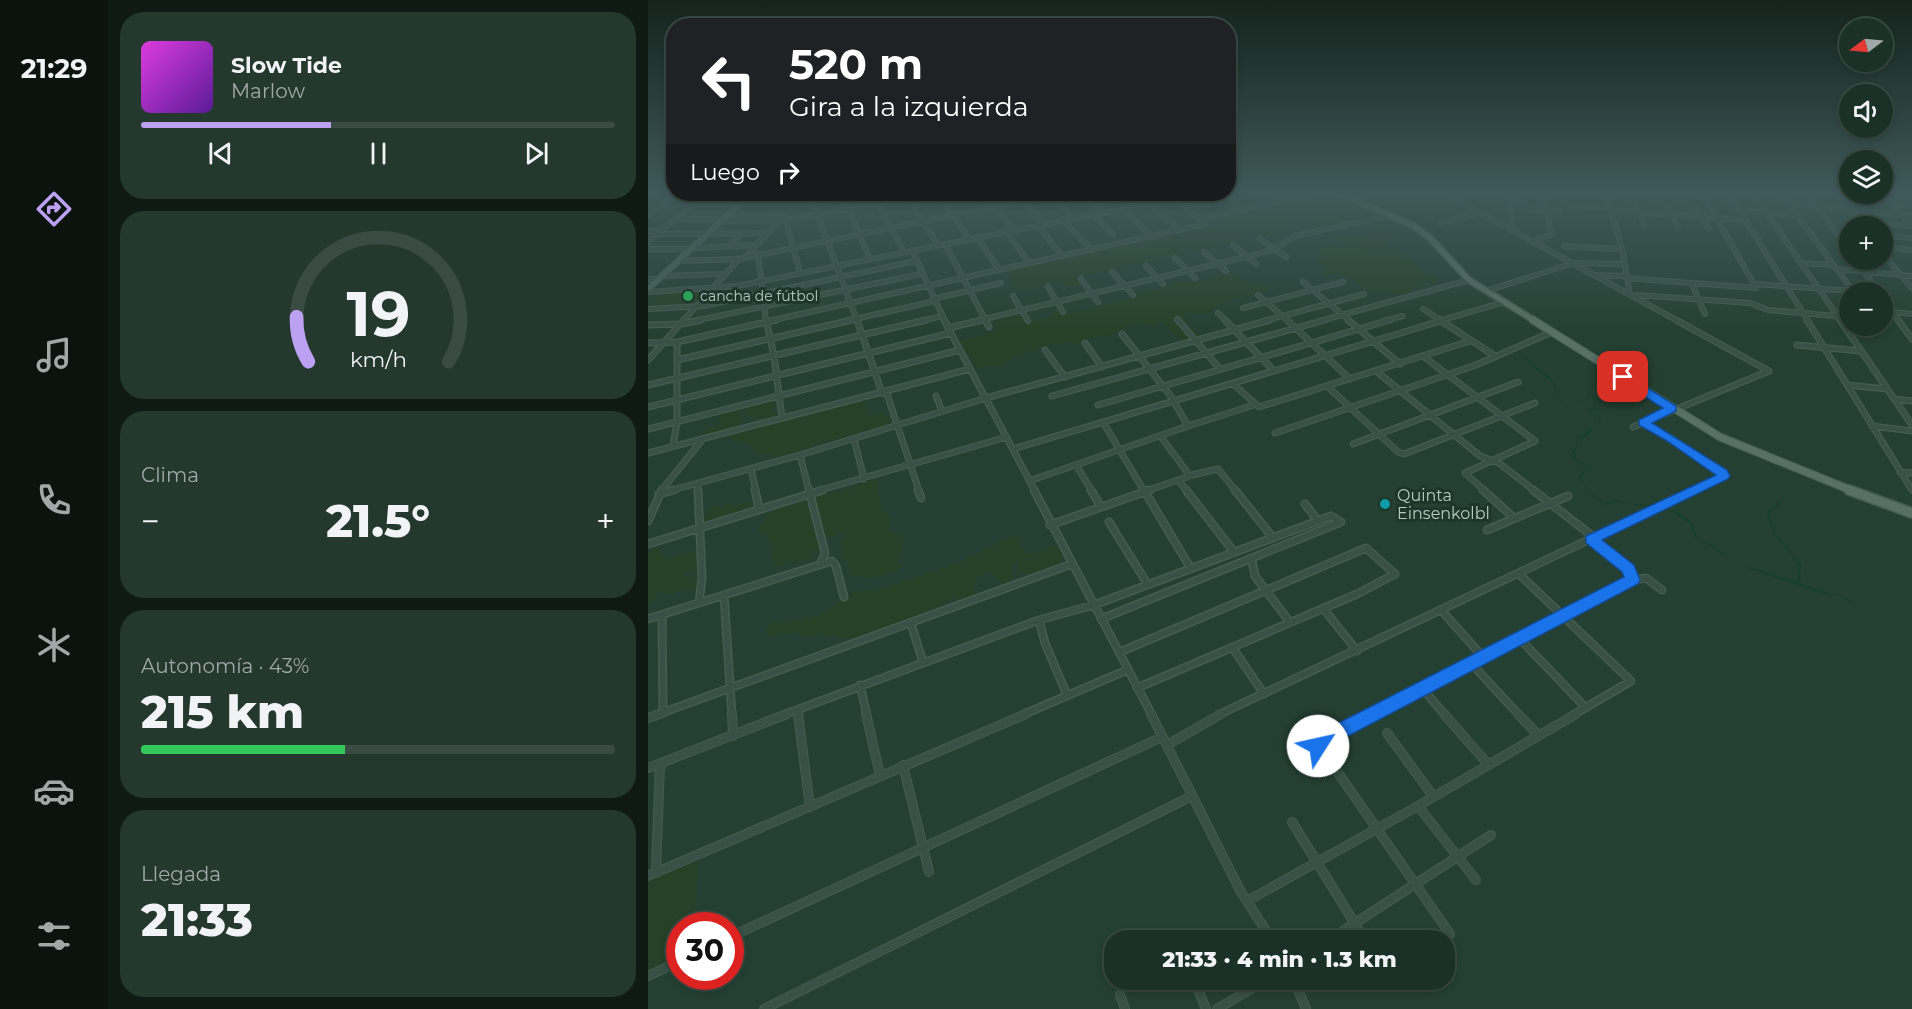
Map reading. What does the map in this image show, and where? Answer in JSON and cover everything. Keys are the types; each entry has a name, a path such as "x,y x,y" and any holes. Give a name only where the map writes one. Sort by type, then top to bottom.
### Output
{"main road":[{"path":"648,291 702,239"},
{"path":"1429,239 1450,264 1469,280 1672,409 1747,449 1912,513"}],"street":[{"path":"729,246 736,239"},
{"path":"746,256 761,239"},
{"path":"790,239 800,273"},
{"path":"679,261 739,259 828,239"},
{"path":"828,239 835,266 851,303 878,391"},
{"path":"863,239 870,259"},
{"path":"898,239 904,252"},
{"path":"934,239 938,245"},
{"path":"648,291 713,289 969,239"},
{"path":"978,239 999,270"},
{"path":"1012,239 1029,263"},
{"path":"1049,239 1062,256"},
{"path":"1081,239 1092,250"},
{"path":"648,343 677,342 1142,239"},
{"path":"1261,239 1286,257"},
{"path":"648,407 867,353 984,319 1247,257 1274,249 1290,239"},
{"path":"1528,239 1769,371 1633,427"},
{"path":"1533,242 1540,239"},
{"path":"1619,239 1631,294"},
{"path":"1594,274 1756,288 1727,239"},
{"path":"1757,239 1912,490"},
{"path":"1784,239 1912,425"},
{"path":"1754,284 1853,291 1814,239"},
{"path":"945,244 989,327"},
{"path":"648,249 756,245"},
{"path":"1233,245 1256,264"},
{"path":"1564,246 1622,249"},
{"path":"1893,248 1912,250"},
{"path":"912,250 934,300 1007,437 1050,525 1119,652 1247,901 1266,930"},
{"path":"1204,252 1226,271"},
{"path":"758,253 763,308 774,356 782,418"},
{"path":"1175,258 1195,278"},
{"path":"648,360 739,259"},
{"path":"648,309 698,306 916,262"},
{"path":"1486,291 1574,263 1624,264"},
{"path":"1801,263 1839,267"},
{"path":"1893,265 1912,288"},
{"path":"1146,266 1164,284"},
{"path":"1863,270 1912,276"},
{"path":"1863,270 1871,282"},
{"path":"1112,272 1133,295"},
{"path":"648,325 682,324 921,273"},
{"path":"648,279 726,274"},
{"path":"1081,279 1098,302"},
{"path":"1052,396 1469,280"},
{"path":"1303,282 1400,364"},
{"path":"1243,308 1343,282"},
{"path":"676,360 1001,283"},
{"path":"1692,284 1705,314"},
{"path":"1048,287 1064,312"},
{"path":"658,494 800,455 986,398 1364,294"},
{"path":"1631,294 1750,303 1768,310 1836,316"},
{"path":"1258,295 1350,379"},
{"path":"1013,296 1028,321"},
{"path":"1013,449 1504,302"},
{"path":"1423,309 1495,356"},
{"path":"1893,312 1912,314"},
{"path":"1893,312 1912,339"},
{"path":"1218,313 1274,371"},
{"path":"648,385 943,316"},
{"path":"1098,405 1402,316"},
{"path":"1177,319 1220,369"},
{"path":"1275,433 1348,406 1448,374 1552,332"},
{"path":"1122,334 1188,420 1188,426"},
{"path":"1233,384 1254,405 1259,407 1470,341"},
{"path":"673,446 678,399 677,342"},
{"path":"1085,343 1102,367"},
{"path":"1797,345 1860,351"},
{"path":"648,429 960,350"},
{"path":"1045,350 1065,377"},
{"path":"1423,356 1535,441 1466,473 1466,476 1514,518"},
{"path":"648,453 878,391 970,369"},
{"path":"1376,371 1480,456 1485,465"},
{"path":"1353,444 1518,382"},
{"path":"1847,385 1887,389"},
{"path":"1327,386 1398,452 1404,454 1535,403"},
{"path":"878,391 887,394 921,498"},
{"path":"936,396 942,411"},
{"path":"1894,399 1912,401"},
{"path":"1029,481 1254,405"},
{"path":"1103,422 1143,493 1191,569"},
{"path":"1167,745 1192,728 1724,475 1671,438 1643,423"},
{"path":"1872,426 1912,431"},
{"path":"648,544 759,508 1007,437"},
{"path":"1161,437 1188,476"},
{"path":"648,521 658,494 703,438"},
{"path":"854,439 864,479"},
{"path":"800,455 825,553 821,564"},
{"path":"1480,456 1494,460 1593,538 1628,569 1632,580"},
{"path":"1076,465 1101,507"},
{"path":"751,469 759,508"},
{"path":"1050,525 1188,476 1218,469 1273,537"},
{"path":"1900,472 1912,473"},
{"path":"1179,481 1234,552"},
{"path":"698,483 702,578 699,603"},
{"path":"1487,530 1568,496"},
{"path":"1305,504 1318,521"},
{"path":"648,768 860,685 1039,620 1094,605 1333,515 1341,523 1252,561 1101,619"},
{"path":"1109,522 1148,585"},
{"path":"1119,652 1368,548 1395,574 1323,608 1137,688"},
{"path":"1252,561 1253,572 1289,621"},
{"path":"648,619 821,564 835,563 844,597"},
{"path":"648,718 1072,564"},
{"path":"1247,901 1418,806 1631,681 1566,616 1519,574"},
{"path":"1447,930 1318,744 1632,580 1646,578 1662,590"},
{"path":"724,594 733,736"},
{"path":"1323,608 1357,651"},
{"path":"1441,610 1483,657"},
{"path":"662,615 663,712"},
{"path":"1039,620 1045,643 1066,695"},
{"path":"911,624 923,662"},
{"path":"1520,639 1586,708"},
{"path":"1232,648 1264,694"},
{"path":"1471,663 1538,735"},
{"path":"660,764 652,875 1127,670"},
{"path":"860,685 880,775"},
{"path":"1422,688 1488,764"},
{"path":"798,710 810,807"},
{"path":"1387,733 1433,796"},
{"path":"744,930 1162,736"},
{"path":"903,765 929,872"},
{"path":"764,1009 1192,796"},
{"path":"1418,806 1476,880"},
{"path":"1292,822 1358,930"},
{"path":"1345,930 1491,835"},
{"path":"648,976 666,968"},
{"path":"1198,990 1206,1009"},
{"path":"1217,1009 1249,990"},
{"path":"1298,990 1306,1009"},
{"path":"1120,995 1125,1009"}],"shaded area":[{"path":"1148,239 1245,239 1083,275 1079,282 1082,286 1067,287 1061,281 1016,290 1010,288 1013,283 1009,270"},
{"path":"1336,239 1395,239 1385,244 1390,247 1363,248 1378,251 1398,250 1422,272 1435,278 1437,285 1418,280 1419,287 1410,290 1409,294 1375,292 1338,272 1327,275 1322,271 1327,271 1326,267 1317,262 1321,258 1314,247 1339,246 1340,242"},
{"path":"1229,271 1239,274 1235,276 1250,285 1272,287 1257,294 1222,303 1210,314 1185,314 1186,325 1198,334 1199,344 1186,344 1161,321 1155,325 1140,323 1122,328 1108,336 1090,337 1077,344 1069,342 1052,344 1010,358 1005,363 976,369 960,340 992,332 996,330 993,322 1022,314 1031,321 1050,317 1052,313 1063,310 1072,313 1128,299 1132,295 1180,281 1195,282"},
{"path":"712,290 697,306 648,307 663,293"},
{"path":"1514,349 1552,380 1558,393 1552,382"},
{"path":"1588,394 1595,398 1594,405 1598,409 1588,410 1592,416 1587,409 1596,408 1593,405 1594,398 1588,395 1589,399 1582,401 1581,403 1571,407 1582,400 1588,399 1587,396"},
{"path":"774,400 777,404 772,408 776,417 764,420 745,415 750,406"},
{"path":"858,400 867,404 868,415 880,413 894,418 888,426 813,445 795,453 775,456 754,451 750,444 736,442 727,436"},
{"path":"737,408 744,409 737,413 743,417 741,423 731,430 709,436 703,433 708,428 723,425 717,421 720,413"},
{"path":"1592,427 1589,435 1576,439 1578,447 1574,452 1577,461 1589,467 1581,477 1587,489 1604,504 1615,500 1636,505 1662,504 1640,506 1616,501 1604,505 1588,491 1579,477 1588,467 1575,461 1572,451 1577,447 1575,439"},
{"path":"870,480 878,480 881,506 890,518 888,531 905,535 898,564 904,566 878,576 864,577 851,574 848,560 843,558 841,551 845,546 841,546 845,532 825,538 824,549 819,552 812,550 813,559 791,563 786,561 782,565 773,566 772,548 767,535 758,531 767,513 815,496 844,491"},
{"path":"1780,501 1781,504 1769,513 1775,533 1801,565 1800,583 1840,595 1822,593 1741,565 1798,582 1799,565 1774,533 1767,513"},
{"path":"748,502 751,504 750,510 703,526 701,520 714,506 724,508 728,504 735,506"},
{"path":"1668,509 1678,512 1692,523 1698,540 1712,545 1736,562 1695,539 1690,523"},
{"path":"1014,535 1021,536 1019,543 1025,554 1042,551 1052,544 1063,550 1060,565 1029,576 1017,570 1019,560 1015,561 1011,569 1014,578 1002,586 991,571 976,579 973,588 977,594 975,599 966,600 952,596 933,609 860,636 839,639 837,636 819,634 806,638 796,632 770,636 766,632 771,623 800,620 825,613 842,598 855,592 880,589 953,565"},
{"path":"655,549 661,550 664,559 694,551 697,569 672,578 695,576 698,589 694,592 689,588 672,594 660,592 648,604 648,552"},
{"path":"697,861 696,912 666,912 666,964 648,972 648,881"}],"place":[{"name":"cancha de fútbol","path":"688,296"},
{"name":"Quinta Einsenkolbl","path":"1385,504"}],"route":[{"path":"1318,746 1320,742 1632,580 1628,569 1592,539 1723,476 1722,473 1671,438 1643,423 1672,409 1623,377"}]}
